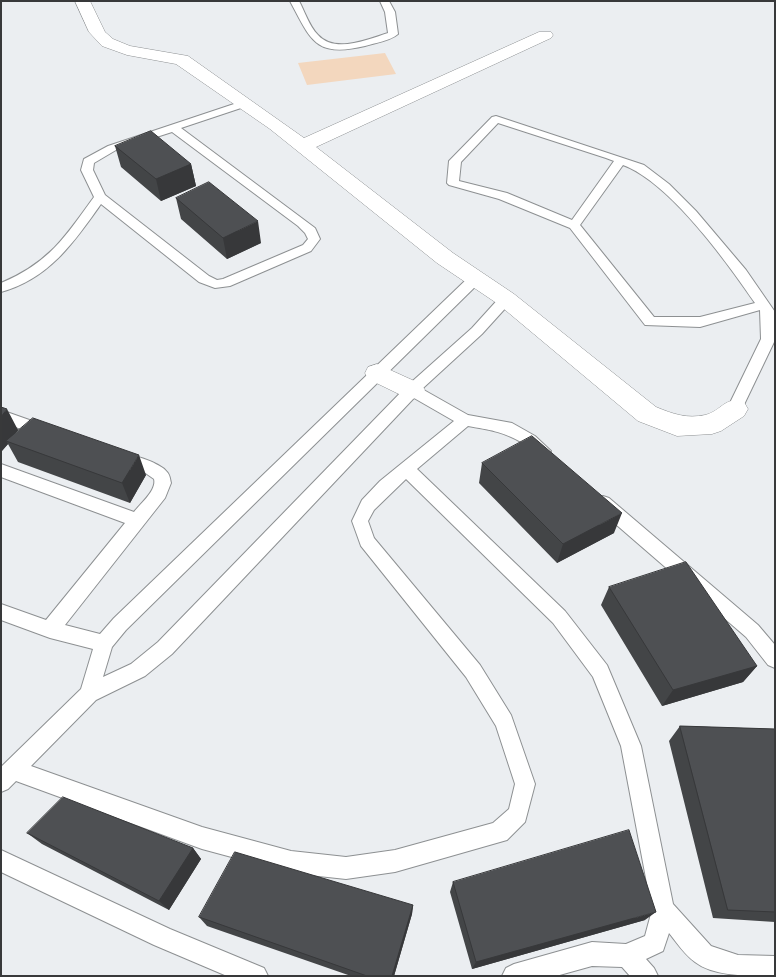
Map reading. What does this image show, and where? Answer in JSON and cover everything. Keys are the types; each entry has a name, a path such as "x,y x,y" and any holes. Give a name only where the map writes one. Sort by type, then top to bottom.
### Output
{"street":[{"path":"82,1 99,35 110,44 122,49 166,54 182,60 276,125 445,258 506,299 648,414 677,426 712,424 734,409"},
{"path":"302,146 545,35"},
{"path":"377,373 412,390"}],"lane":[{"path":"294,1 315,38 323,44 337,48 393,34 390,12 384,1"},
{"path":"174,128 302,223 311,231 314,239 307,248 225,283 215,284 204,279 100,197 87,170 88,161 112,148 243,104"},
{"path":"734,409 768,339 768,312 741,273 692,214 665,186 640,168 621,160 496,119 455,162 454,183 503,196 574,225 650,322 700,322 763,305"},
{"path":"574,225 621,160"},
{"path":"1,288 16,282 47,264 70,238 100,197"},
{"path":"89,694 104,643 120,624 377,373 429,326 475,279"},
{"path":"465,420 406,469 368,504 360,521 367,541 473,671 504,722 525,784 518,815 499,832 394,861 346,868 290,862 202,838 8,776 89,694 138,670 165,648 412,390 477,331 506,299"},
{"path":"412,390 465,420 507,427 530,440 552,459"},
{"path":"1,416 66,438"},
{"path":"50,630 159,493 163,483 161,475 150,468 104,452"},
{"path":"406,469 559,617 600,671 630,746 663,910 655,943 627,956 592,954 514,976"},
{"path":"1,470 136,520"},
{"path":"589,491 752,630 775,659"},
{"path":"1,612 50,630 104,643"},
{"path":"1,861 162,937 256,976"},
{"path":"663,910 704,955 738,967 775,968"},
{"path":"627,956 646,976"}],"shaded area":[{"path":"385,53 396,74 307,85 298,63"}],"building":[{"path":"151,131 191,164 156,179 115,146"},
{"path":"209,182 258,221 223,238 176,198"},
{"path":"1,407 7,409 1,417"},
{"path":"33,418 139,455 122,483 6,441"},
{"path":"532,436 622,513 563,544 482,463"},
{"path":"686,562 757,666 673,690 609,587"},
{"path":"680,726 775,729 775,912 728,910"},
{"path":"63,797 193,848 159,901 27,833"},
{"path":"629,830 656,912 476,962 453,882"},
{"path":"235,852 413,905 392,976 367,976 199,917"}]}
